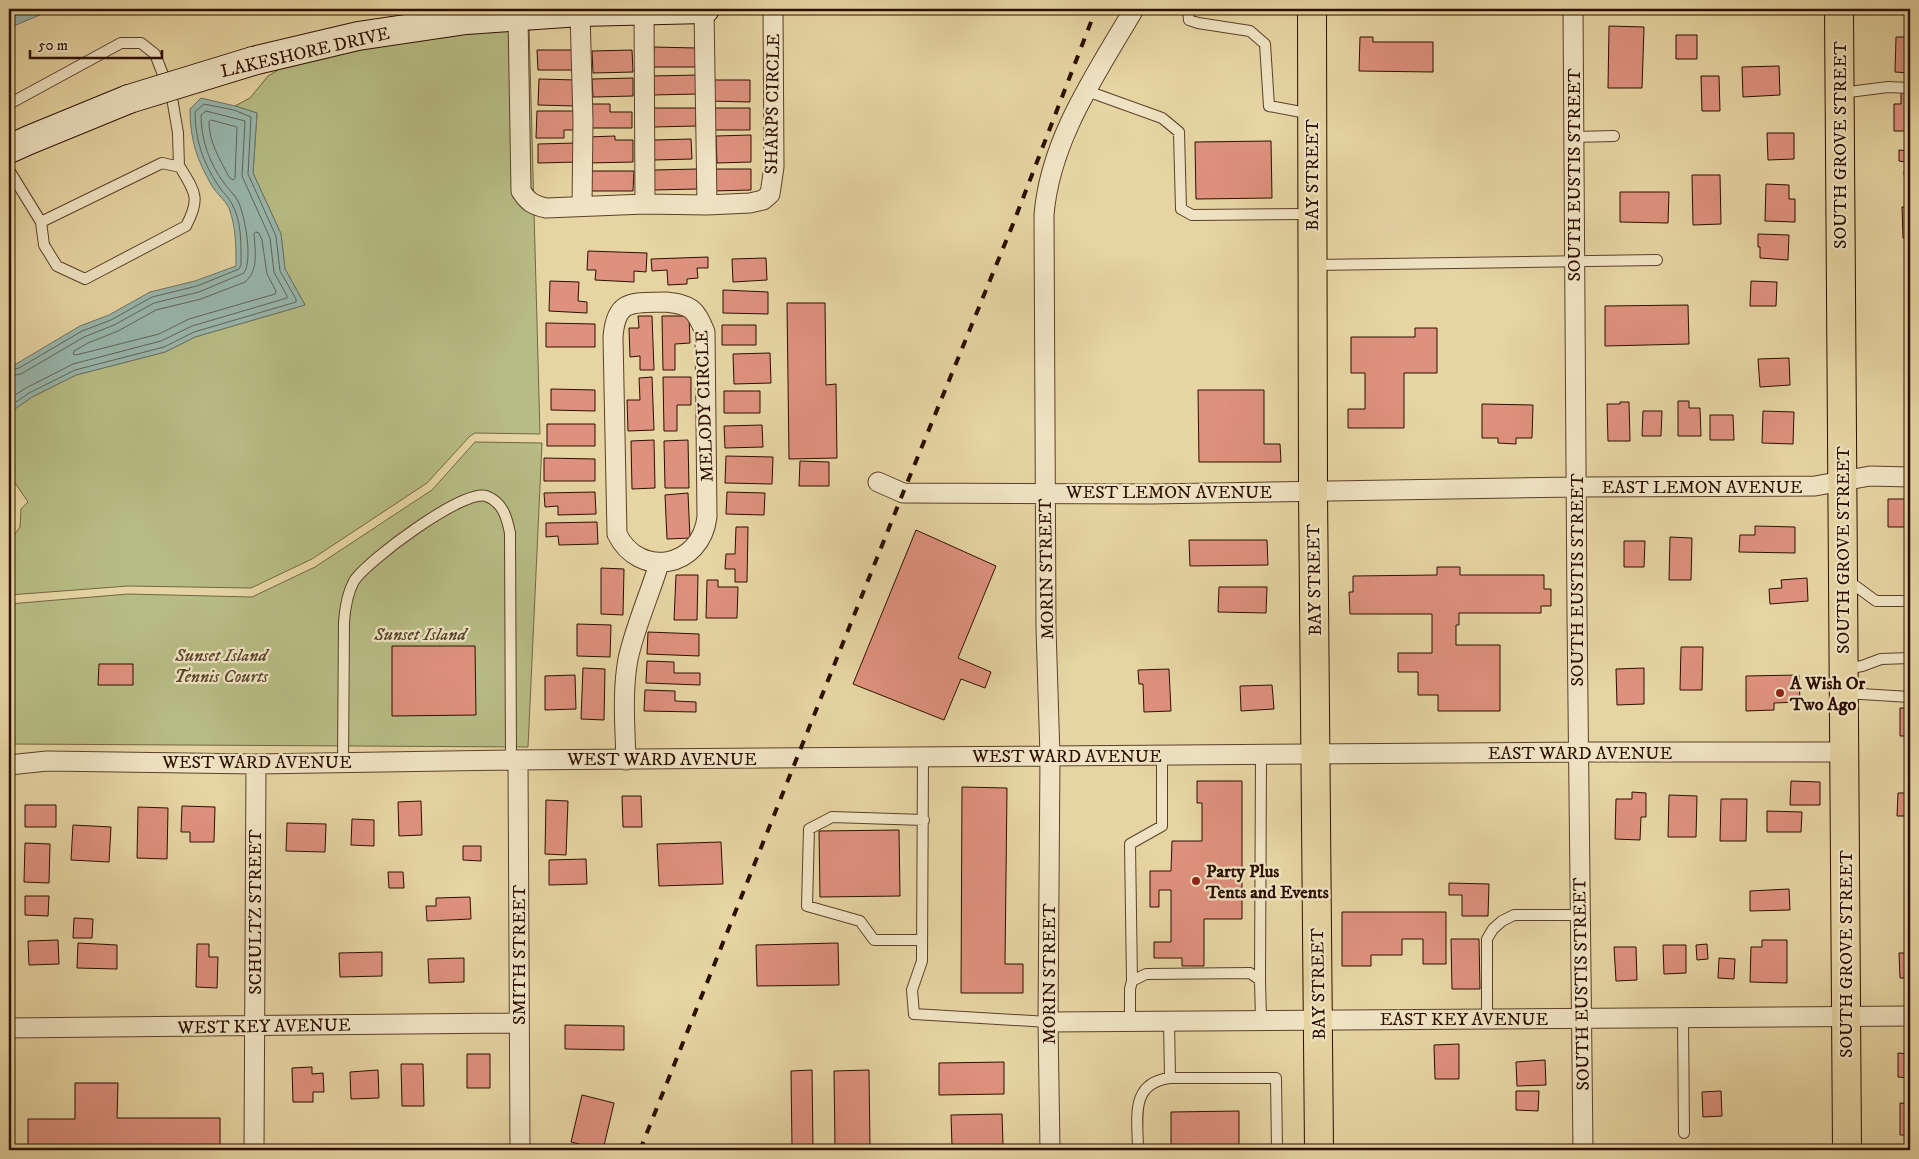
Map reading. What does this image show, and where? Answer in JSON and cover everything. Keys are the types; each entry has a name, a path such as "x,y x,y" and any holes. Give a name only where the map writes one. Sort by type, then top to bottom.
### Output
{"main road":[{"name":"BAY STREET","path":"1312,9 1313,491 1319,1150"},
{"name":"SOUTH GROVE STREET","path":"1839,9 1847,1150"}],"street":[{"name":"LAKESHORE DRIVE","path":"9,150 28,140 129,99 253,62 358,36 419,18 466,20 580,12 705,9"},
{"path":"705,9 707,205"},
{"name":"SHARPS CIRCLE","path":"518,16 521,190 527,200 534,205 546,208 645,204 707,205 750,203 763,200 770,194 774,167 773,9"},
{"name":"MORIN STREET","path":"1050,1150 1048,1022 1050,756 1046,628 1044,214 1046,194 1063,139 1074,112 1134,9"},
{"name":"SOUTH EUSTIS STREET","path":"1573,9 1583,1150"},
{"path":"644,10 645,204"},
{"path":"580,12 583,121 582,206"},
{"name":"MELODY CIRCLE","path":"636,303 681,304 693,308 698,314 705,332 706,526 701,539 692,550 680,558 659,564 632,553 623,546 617,534 614,321 621,310 630,304 636,303"},
{"name":"EAST LEMON AVENUE","path":"1313,491 1815,486 1870,476 1910,477"},
{"name":"WEST LEMON AVENUE","path":"878,482 903,493 1151,494 1313,491"},
{"path":"626,760 625,693 628,662 634,634 649,597 659,564"},
{"name":"EAST WARD AVENUE","path":"1316,755 1579,752 1844,752"},
{"name":"WEST WARD AVENUE","path":"9,765 47,761 256,764 515,760 1316,755"},
{"name":"SMITH STREET","path":"515,760 520,1150"},
{"name":"SCHULTZ STREET","path":"254,1150 256,764"},
{"name":"EAST KEY AVENUE","path":"1048,1022 1910,1016"},
{"name":"WEST KEY AVENUE","path":"9,1028 519,1023"}],"lane":[{"path":"1188,9 1189,20 1250,31 1265,44 1269,106 1312,114"},
{"path":"9,104 120,43 141,43 155,54 172,98 178,133 178,167 194,191 194,210 186,226 85,279 57,266 44,245 41,222 9,170"},
{"path":"1840,93 1888,87 1910,88"},
{"path":"1087,91 1162,118 1179,132 1181,209 1186,212 1192,215 1312,214"},
{"path":"1574,137 1614,136"},
{"path":"41,222 162,163 178,167"},
{"path":"1313,265 1657,260"},
{"path":"343,762 344,622 346,606 353,583 371,563 400,539 459,502 475,496 486,496 498,503 506,514 510,533 515,760"},
{"path":"1843,577 1876,601 1910,601"},
{"path":"1844,681 1862,666 1881,659 1910,658"},
{"path":"1844,681 1910,697"},
{"path":"1130,1022 1132,981 1130,844 1162,826 1164,781 1162,756"},
{"path":"1261,756 1261,1020"},
{"path":"923,758 922,961 912,990 914,1014 1048,1022"},
{"path":"922,940 874,940 860,921 807,906 809,830 832,817 924,820"},
{"path":"1487,1019 1487,939 1493,929 1502,921 1514,915 1580,915"},
{"path":"1132,981 1146,974 1156,973 1250,973 1260,980"},
{"path":"1683,1018 1684,1133"},
{"path":"1169,1021 1170,1078"},
{"path":"1138,1150 1138,1112 1141,1095 1150,1083 1170,1078 1276,1078 1277,1150"}],"green space":[{"path":"529,25 540,434 475,433 470,436 427,483 312,559 251,588 128,586 9,595 9,542 20,527 21,509 28,502 13,480 9,478 9,413 32,397 76,375 165,352 195,337 305,305 285,269 281,234 253,173 257,113 235,106 250,98 268,76 290,63 359,46"},
{"name":"Sunset Island","path":"475,442 542,443 528,747 9,744 9,604 128,594 252,597 315,567 432,490"},
{"path":"9,490 13,493 14,521 9,528"}],"water":[{"path":"9,9 54,9 9,28"},
{"path":"201,98 257,113 253,173 281,234 285,269 305,305 195,337 165,352 76,375 32,397 9,413 9,366 16,364 80,326 109,315 150,292 195,281 236,266 236,244 229,208 214,189 207,176 198,158 193,140 190,109"}],"building":[{"path":"1609,26 1644,27 1642,88 1608,88"},
{"path":"1676,35 1697,35 1697,59 1676,59"},
{"path":"1360,37 1373,37 1373,42 1433,42 1433,72 1359,71"},
{"path":"1896,37 1910,37 1910,73 1895,72"},
{"path":"654,47 696,48 696,67 653,67"},
{"path":"537,50 576,50 576,70 538,70"},
{"path":"632,50 633,72 593,73 592,51"},
{"path":"1779,66 1780,95 1743,97 1742,67"},
{"path":"697,75 697,94 652,95 652,76"},
{"path":"1701,76 1719,76 1720,111 1702,111"},
{"path":"633,78 633,96 593,97 592,79"},
{"path":"539,79 576,80 576,106 538,105"},
{"path":"710,80 750,80 750,102 709,101"},
{"path":"1901,90 1910,90 1910,131 1894,131 1894,104 1901,104"},
{"path":"592,104 610,104 610,112 632,112 632,128 592,128"},
{"path":"653,108 696,108 696,126 653,127"},
{"path":"709,108 750,108 750,130 709,130"},
{"path":"537,111 576,111 576,130 564,130 564,138 536,138"},
{"path":"1767,133 1794,133 1794,159 1768,160"},
{"path":"751,135 751,162 717,163 716,136"},
{"path":"615,136 615,140 633,140 633,162 588,163 587,137"},
{"path":"691,139 692,159 654,160 654,140"},
{"path":"1271,141 1272,198 1196,199 1195,142"},
{"path":"577,143 578,162 538,163 538,144"},
{"path":"1899,150 1910,151 1910,175 1904,175 1905,162 1899,161"},
{"path":"697,169 697,189 654,190 654,170"},
{"path":"712,169 751,169 751,190 712,191"},
{"path":"590,171 634,171 633,191 590,191"},
{"path":"1692,175 1720,175 1721,224 1693,225"},
{"path":"1766,184 1789,185 1789,199 1795,199 1795,222 1765,221"},
{"path":"1620,192 1669,192 1668,223 1620,222"},
{"path":"1902,207 1910,207 1910,238 1903,238"},
{"path":"1758,234 1789,235 1788,260 1760,258"},
{"path":"588,251 647,253 646,272 634,271 634,282 595,280 596,270 587,270"},
{"path":"708,257 708,268 697,268 698,278 687,279 687,284 668,285 667,270 652,271 651,259"},
{"path":"766,258 767,280 733,282 732,259"},
{"path":"1905,274 1910,274 1910,302 1905,301"},
{"path":"550,281 579,282 578,301 587,302 587,313 549,311"},
{"path":"1751,281 1777,282 1776,306 1750,306"},
{"path":"723,290 768,292 768,314 723,313"},
{"path":"787,303 825,303 826,385 836,384 837,458 789,459"},
{"path":"1688,305 1689,344 1605,346 1605,306"},
{"path":"638,316 652,316 654,370 640,370 640,356 630,357 629,328 639,328"},
{"path":"662,316 689,316 690,343 675,344 675,370 663,370"},
{"path":"546,323 595,324 595,347 546,347"},
{"path":"722,325 756,325 756,345 722,345"},
{"path":"1415,328 1437,328 1437,373 1404,373 1404,428 1348,428 1348,409 1365,409 1365,373 1351,373 1351,337 1415,337"},
{"path":"770,353 771,383 734,384 733,354"},
{"path":"1789,358 1790,385 1760,387 1758,359"},
{"path":"652,377 654,430 628,431 627,400 640,400 639,378"},
{"path":"663,377 691,377 691,405 677,405 677,431 664,431"},
{"path":"551,389 595,390 595,411 551,410"},
{"path":"1198,390 1264,390 1264,444 1280,444 1281,462 1199,462"},
{"path":"724,391 760,391 760,413 724,413"},
{"path":"1910,397 1910,433 1909,433"},
{"path":"1678,401 1689,401 1689,408 1700,408 1701,436 1678,436"},
{"path":"1620,402 1629,402 1630,441 1608,441 1607,404 1620,404"},
{"path":"1482,404 1533,405 1532,438 1516,438 1516,444 1498,443 1498,438 1482,438"},
{"path":"1643,411 1662,411 1661,436 1642,436"},
{"path":"1763,411 1794,412 1793,444 1762,443"},
{"path":"1710,415 1733,415 1734,440 1710,440"},
{"path":"547,424 595,424 595,446 547,446"},
{"path":"762,425 763,447 725,448 724,426"},
{"path":"654,440 655,488 632,489 631,441"},
{"path":"688,440 689,488 665,488 664,441"},
{"path":"726,456 773,457 772,484 725,483"},
{"path":"544,458 595,459 595,481 544,481"},
{"path":"800,461 829,462 829,486 799,486"},
{"path":"595,492 596,514 558,515 558,506 545,507 544,493"},
{"path":"727,492 765,493 764,515 726,514"},
{"path":"688,493 690,538 667,539 665,495"},
{"path":"1888,499 1910,499 1910,527 1888,527"},
{"path":"597,522 598,544 559,545 558,536 546,537 546,523"},
{"path":"1755,526 1795,527 1795,553 1739,552 1740,535 1755,535"},
{"path":"736,527 748,527 747,582 735,582 735,569 725,569 726,554 735,554"},
{"path":"916,530 996,566 958,658 991,672 985,688 961,679 944,720 853,684"},
{"path":"1670,537 1692,538 1691,580 1669,580"},
{"path":"1189,540 1267,540 1268,565 1190,566"},
{"path":"1624,541 1645,541 1644,567 1624,567"},
{"path":"1437,567 1460,567 1460,575 1544,575 1544,589 1551,589 1551,606 1541,606 1541,613 1459,613 1459,625 1456,625 1456,645 1500,645 1500,711 1438,711 1438,695 1418,695 1418,672 1398,672 1398,653 1432,653 1432,614 1350,614 1349,592 1353,592 1353,576 1437,575"},
{"path":"601,568 624,569 623,615 601,614"},
{"path":"676,575 698,575 697,620 674,620"},
{"path":"1807,578 1808,601 1770,604 1769,589 1782,588 1781,580"},
{"path":"707,580 718,580 718,587 738,587 737,618 706,618"},
{"path":"1219,587 1267,587 1266,613 1218,612"},
{"path":"577,624 611,625 610,657 577,656"},
{"path":"648,632 699,634 699,656 647,654"},
{"path":"392,646 475,646 476,715 392,716"},
{"path":"1681,647 1703,647 1702,690 1680,690"},
{"path":"647,661 674,662 674,673 700,673 700,685 646,683"},
{"path":"99,664 133,664 133,685 98,685"},
{"path":"583,668 605,669 604,720 581,719"},
{"path":"1644,668 1644,704 1617,705 1616,669"},
{"path":"1169,669 1171,711 1144,712 1143,684 1139,684 1138,670"},
{"path":"575,675 576,709 545,710 545,676"},
{"path":"1799,675 1800,702 1774,703 1774,710 1746,711 1746,676"},
{"path":"1272,685 1274,709 1241,711 1240,686"},
{"path":"645,690 675,691 675,701 696,702 696,712 644,711"},
{"path":"1900,708 1910,708 1910,736 1900,736"},
{"name":"Party Plus Tents and Events","path":"1197,781 1242,781 1242,919 1204,919 1204,966 1182,966 1182,958 1154,958 1154,942 1171,942 1171,890 1159,890 1159,907 1150,907 1150,871 1171,871 1172,841 1202,841 1202,803 1197,803"},
{"path":"1791,781 1820,782 1820,805 1790,805"},
{"path":"962,787 1007,788 1005,964 1023,964 1023,993 961,993"},
{"path":"1632,792 1646,793 1646,817 1641,817 1640,840 1615,839 1616,799 1632,799"},
{"path":"1898,793 1910,793 1910,816 1897,816"},
{"path":"1669,795 1697,796 1696,837 1668,837"},
{"path":"622,796 641,796 642,827 623,827"},
{"path":"1721,799 1747,799 1746,841 1720,841"},
{"path":"546,800 568,801 566,855 545,854"},
{"path":"421,801 422,835 399,836 398,802"},
{"path":"25,805 56,805 56,827 25,827"},
{"path":"182,806 215,807 214,842 190,842 190,832 181,832"},
{"path":"138,807 168,808 167,859 137,858"},
{"path":"1767,811 1802,812 1801,832 1767,832"},
{"path":"352,819 374,820 374,846 351,845"},
{"path":"287,823 326,824 325,852 286,851"},
{"path":"73,825 111,827 109,862 71,860"},
{"path":"899,830 900,896 820,897 819,831"},
{"path":"721,842 723,884 659,886 657,844"},
{"path":"25,843 50,844 49,883 24,882"},
{"path":"463,846 481,846 481,861 463,860"},
{"path":"586,859 587,884 549,885 549,860"},
{"path":"388,872 403,872 404,888 389,888"},
{"path":"1449,883 1489,884 1488,916 1462,916 1462,895 1449,895"},
{"path":"1789,889 1790,910 1750,911 1750,891"},
{"path":"25,896 49,896 48,916 25,915"},
{"path":"470,897 471,919 427,921 426,906 436,906 436,898"},
{"path":"1342,912 1446,912 1446,964 1423,964 1423,939 1402,939 1402,955 1371,955 1371,966 1342,966"},
{"path":"74,918 93,919 92,938 73,938"},
{"path":"1451,939 1479,939 1480,989 1452,989"},
{"path":"58,940 59,964 29,965 28,941"},
{"path":"1762,940 1787,940 1787,983 1750,982 1751,947 1762,947"},
{"path":"78,943 117,945 117,969 77,968"},
{"path":"838,943 839,985 757,986 756,945"},
{"path":"197,944 209,944 209,957 218,957 217,988 196,987"},
{"path":"1707,944 1708,959 1697,960 1696,945"},
{"path":"1663,945 1686,945 1686,973 1664,974"},
{"path":"1614,947 1636,947 1637,980 1616,981"},
{"path":"382,952 382,976 340,977 339,953"},
{"path":"1899,953 1910,953 1910,978 1900,978"},
{"path":"464,958 464,982 429,983 428,959"},
{"path":"1719,958 1735,959 1734,979 1718,978"},
{"path":"565,1025 624,1026 624,1050 565,1049"},
{"path":"1459,1044 1459,1079 1435,1079 1434,1045"},
{"path":"1898,1053 1910,1054 1910,1078 1898,1077"},
{"path":"467,1054 490,1054 490,1088 467,1088"},
{"path":"1545,1060 1546,1085 1517,1086 1516,1062"},
{"path":"1004,1062 1004,1094 939,1095 939,1063"},
{"path":"401,1064 423,1064 424,1106 402,1106"},
{"path":"312,1067 312,1074 323,1073 324,1092 313,1092 313,1102 293,1102 292,1068"},
{"path":"378,1070 379,1098 351,1099 350,1072"},
{"path":"812,1070 813,1148 792,1148 791,1071"},
{"path":"869,1070 870,1148 835,1148 834,1071"},
{"path":"75,1083 118,1083 117,1118 220,1118 220,1150 28,1150 28,1119 75,1119"},
{"path":"1516,1091 1539,1091 1538,1111 1516,1110"},
{"path":"1721,1091 1722,1116 1703,1117 1702,1092"},
{"path":"582,1095 614,1103 603,1150 571,1142"},
{"path":"1900,1103 1910,1104 1910,1135 1900,1135"},
{"path":"1239,1111 1239,1150 1171,1150 1171,1112"},
{"path":"1002,1114 1003,1145 952,1146 951,1115"}],"railway":[{"path":"640,1150 903,493 1013,224 1096,9"}],"place":[{"name":"A Wish Or Two Ago","path":"1780,693"},
{"name":"Party Plus Tents and Events","path":"1196,881"}],"park label":[{"name":"Sunset Island Tennis Courts","path":"221,665"}]}
